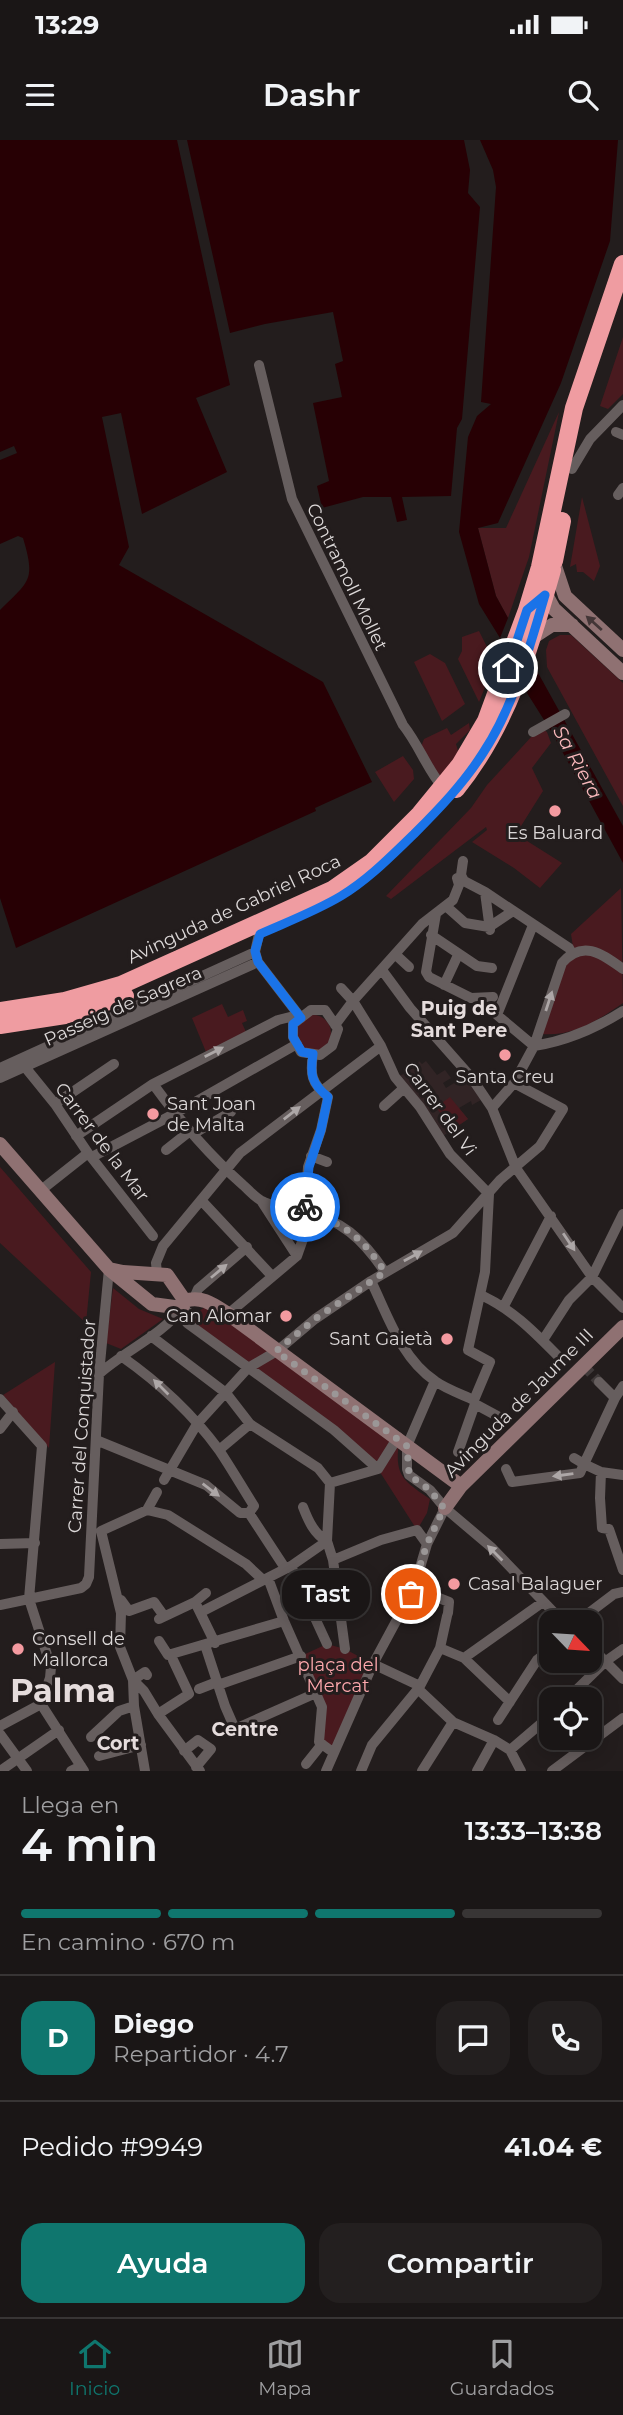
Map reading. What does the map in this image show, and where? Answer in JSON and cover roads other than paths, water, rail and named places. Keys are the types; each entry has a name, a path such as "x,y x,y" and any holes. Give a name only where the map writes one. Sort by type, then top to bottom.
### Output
{"highway":[{"name":"Avinguda de Gabriel Roca","path":"0,1011 65,1001 121,985 332,890 379,855 479,760 514,691 545,595 574,408 623,264"},
{"name":"Avinguda de Gabriel Roca","path":"0,1025 65,1015 258,949 338,898 398,850 449,789 460,765 482,730 508,668 527,610 548,566 585,411 623,299"}],"street":[{"name":"Contramoll Mollet","path":"259,365 292,499 403,725 449,789"},
{"path":"572,469 590,439 623,404"},
{"path":"548,566 565,596 623,650"},
{"path":"527,610 545,595 565,596"},
{"path":"545,595 554,609 623,673"},
{"path":"532,638 552,625 572,625"},
{"path":"537,729 565,714"},
{"path":"463,861 461,875 464,881 485,892 569,948 571,952"},
{"path":"335,1025 422,924 447,907 456,894 459,885 457,878"},
{"path":"485,892 490,929"},
{"path":"447,907 465,923 490,929"},
{"path":"490,929 513,911"},
{"path":"436,914 426,972 429,977 471,998 493,997"},
{"path":"533,925 497,1015 534,1046 553,1043 601,1025 623,1011"},
{"path":"431,935 477,966 492,968"},
{"path":"258,949 299,1019"},
{"name":"Passeig de Sagrera","path":"0,1079 258,949"},
{"name":"Passeig de Sagrera","path":"0,1068 258,949"},
{"path":"492,1108 514,1083 534,1046 562,963 571,952 585,949 602,954 623,969"},
{"path":"396,955 409,967"},
{"path":"444,985 458,955"},
{"path":"382,970 410,1008 471,1077 492,1108 516,1168 592,1277 623,1308"},
{"name":"Carrer del Vi","path":"341,988 353,1001 381,1046 395,1077 434,1127 450,1154 489,1194"},
{"path":"311,1010 325,1010 338,1029 332,1046 320,1055 302,1052 293,1037 293,1024 299,1019 311,1010"},
{"path":"76,1136 153,1084 278,1020 290,1017 299,1019"},
{"path":"0,1034 26,1021"},
{"path":"40,1191 90,1155 174,1114 297,1044"},
{"path":"156,1274 156,1263 162,1245 240,1153 381,1046"},
{"path":"228,1314 297,1256 303,1239 311,1156 321,1130 328,1097 310,1073 313,1054"},
{"path":"55,1104 114,1065"},
{"name":"Carrer de la Mar","path":"25,1067 153,1236"},
{"path":"164,1480 197,1423 248,1368 279,1351 315,1319 371,1281 453,1233 500,1180 540,1146 563,1109 514,1083"},
{"path":"153,1084 174,1114 226,1170 262,1202 297,1256"},
{"path":"384,1106 404,1088"},
{"path":"166,1150 231,1112"},
{"path":"0,1144 109,1269 152,1304 194,1307 228,1314 461,1486"},
{"path":"311,1156 327,1162"},
{"path":"458,1452 489,1362 468,1350 481,1296 489,1194"},
{"path":"201,1200 272,1276"},
{"path":"262,1202 305,1211 335,1221 372,1252 385,1272"},
{"path":"542,1340 569,1300 592,1277 623,1214"},
{"path":"505,1306 551,1216"},
{"path":"99,1374 118,1357 194,1307 198,1289 247,1247"},
{"path":"109,1269 167,1275 248,1368 334,1430 378,1469"},
{"name":"Carrer del Conquistador","path":"29,1599 81,1588 89,1577 99,1374 109,1269"},
{"path":"145,1298 144,1283 156,1274"},
{"path":"371,1281 389,1322 407,1353 435,1381 501,1418"},
{"path":"160,1305 173,1298 174,1283"},
{"path":"481,1296 505,1306 561,1359"},
{"name":"Avinguda de Jaume III","path":"444,1508 461,1486 623,1327"},
{"path":"151,1336 226,1393 250,1424 318,1468 330,1483 327,1541 333,1560 345,1649"},
{"path":"102,1346 155,1380 197,1423 219,1450 254,1506 249,1514"},
{"path":"330,1483 378,1469 401,1440 435,1381"},
{"path":"599,1382 615,1398"},
{"path":"506,1469 512,1482 580,1473 615,1398 623,1387"},
{"path":"0,1399 42,1446 29,1599 51,1667 41,1704 0,1726"},
{"path":"0,1429 13,1412"},
{"path":"219,1450 250,1424"},
{"path":"96,1440 206,1485 240,1513 249,1514 288,1567 327,1644"},
{"path":"401,1440 409,1475 430,1490 444,1508 491,1548 551,1610"},
{"path":"574,1458 601,1472 623,1475"},
{"path":"601,1472 602,1528 610,1529 623,1570"},
{"path":"147,1510 157,1492"},
{"path":"303,1507 310,1524 321,1538 327,1541"},
{"path":"327,1771 373,1664 414,1587 427,1544 444,1508"},
{"path":"145,1771 134,1706 133,1680 120,1647 121,1614 101,1531 147,1510 168,1515 265,1579 322,1707 318,1742 334,1753"},
{"path":"333,1560 381,1540 417,1530 427,1544"},
{"path":"201,1612 288,1567 327,1541"},
{"path":"0,1544 35,1543"},
{"path":"361,1771 372,1745 419,1688 440,1648 449,1602 414,1587"},
{"path":"115,1591 127,1610 132,1611 154,1602 162,1618 195,1602 206,1593"},
{"path":"593,1610 614,1594 623,1592"},
{"path":"0,1605 29,1599"},
{"path":"195,1602 201,1612 218,1684 235,1729 316,1693"},
{"path":"464,1658 543,1602"},
{"path":"170,1658 284,1621"},
{"path":"159,1641 194,1691"},
{"path":"440,1648 464,1658 510,1702"},
{"path":"579,1687 606,1661 623,1649"},
{"path":"158,1714 194,1691 301,1656"},
{"path":"602,1657 623,1679"},
{"path":"477,1771 496,1722 539,1658"},
{"path":"373,1664 419,1688 453,1722 510,1750 521,1771"},
{"path":"133,1680 145,1672 148,1675"},
{"path":"133,1680 144,1691 158,1714 184,1751 198,1769 211,1749 198,1740 184,1751"},
{"path":"41,1704 59,1730 78,1769"},
{"path":"91,1737 119,1711 134,1706"},
{"path":"552,1771 567,1766 623,1718"},
{"path":"422,1771 453,1722"},
{"path":"510,1750 539,1725"},
{"path":"0,1771 59,1730"},
{"path":"0,1734 27,1771"},
{"path":"306,1764 322,1744"},
{"path":"99,1756 141,1745"}],"water":[{"path":"0,140 177,140 230,385 196,398 227,472 142,514 121,413 102,417 129,547 119,565 323,682 372,782 315,808 316,811 16,948 0,898 0,610 23,586 29,572 29,563 23,538 18,536 0,544 0,460 17,453 14,446 0,452"},
{"path":"187,140 464,140 470,170 468,193 480,207 462,419 457,428 451,496 402,497 407,520 397,522 391,497 363,497 322,508 317,486 329,481 313,403 342,397 335,364 343,361 333,312 230,333"},
{"path":"480,140 618,140 610,241 561,383 498,523 478,528 496,596 508,618 500,638 479,604 459,532 468,437 477,416 491,404 481,402 496,187 493,170"},
{"name":"Sa Riera","path":"537,671 623,826 623,863 551,731 527,693"}],"tunnel":[{"path":"584,1366 599,1382"}],"place":[{"name":"Es Baluard","path":"555,811"},
{"name":"Santa Creu","path":"505,1055"},
{"name":"Sant Joan de Malta","path":"153,1114"},
{"name":"Can Alomar","path":"286,1316"},
{"name":"Sant Gaietà","path":"447,1339"},
{"name":"Casal Balaguer","path":"454,1584"},
{"name":"Tast","path":"411,1594"},
{"name":"Consell de Mallorca","path":"18,1649"}],"district":[{"name":"Puig de Sant Pere","path":"459,1019"},
{"name":"Palma","path":"63,1691"},
{"name":"Centre","path":"245,1729"},
{"name":"Cort","path":"118,1743"}],"park label":[{"name":"plaça del Mercat","path":"338,1675"}]}
